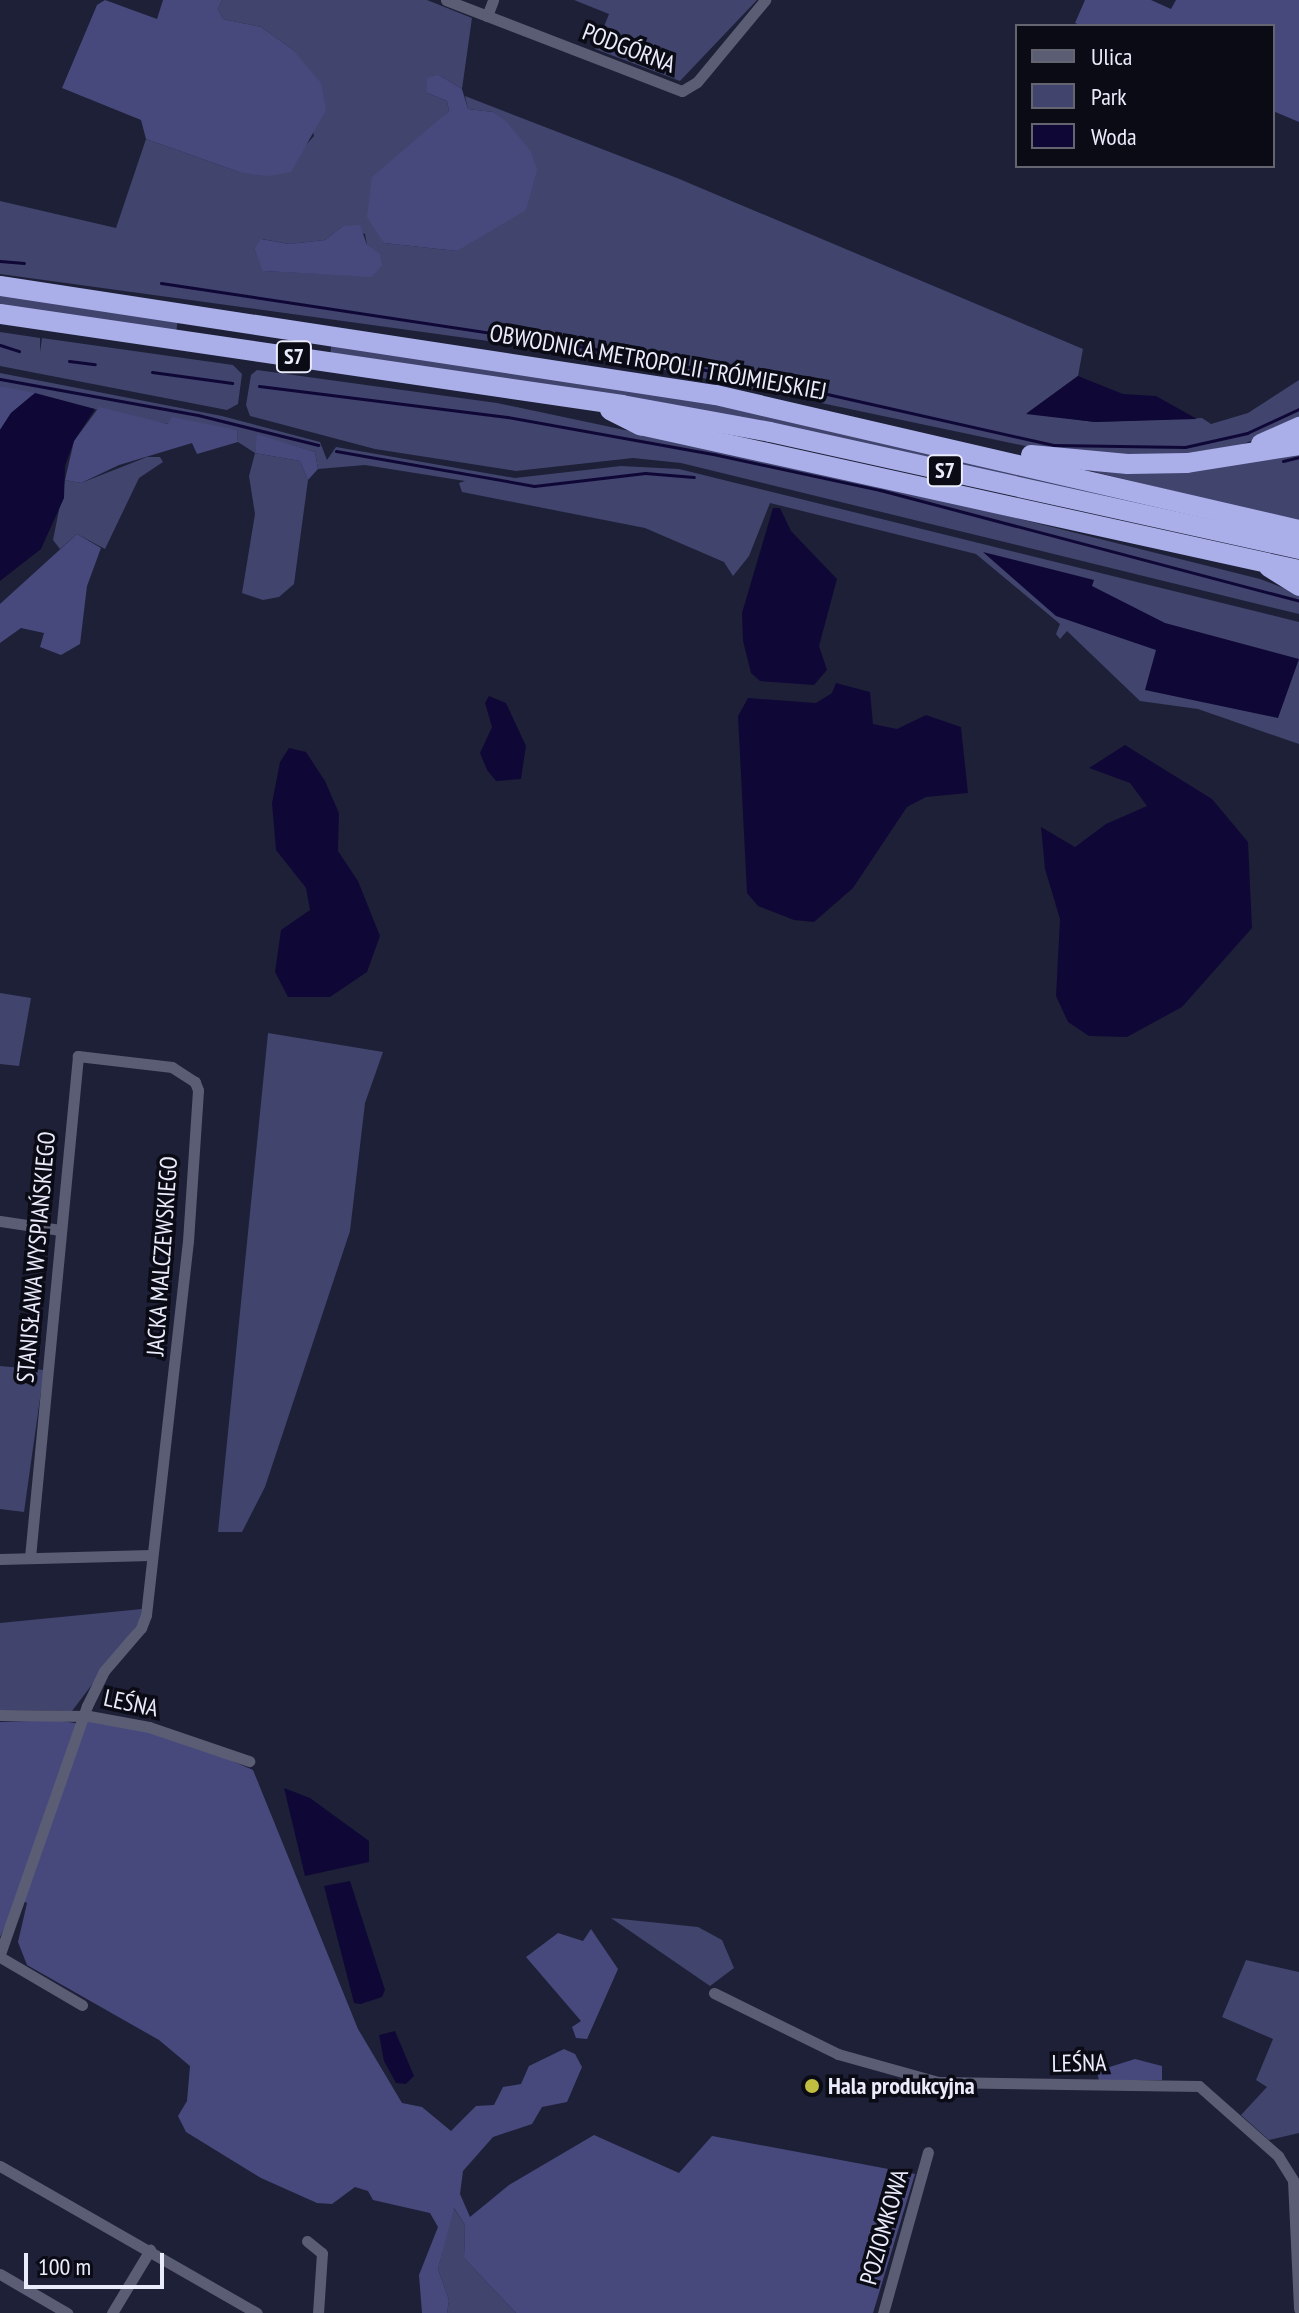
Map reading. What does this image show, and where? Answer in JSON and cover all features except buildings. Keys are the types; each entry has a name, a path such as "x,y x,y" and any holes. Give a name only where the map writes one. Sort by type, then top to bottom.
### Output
{"highway":[{"name":"OBWODNICA METROPOLII TRÓJMIEJSKIEJ","path":"0,286 625,378 916,440 1299,530"},
{"name":"OBWODNICA METROPOLII TRÓJMIEJSKIEJ","path":"0,314 589,399 770,432 1299,549"},
{"path":"589,399 640,425 1299,570"},
{"path":"1212,460 1299,427"},
{"path":"916,440 1093,462 1212,460 1299,445"},
{"path":"1262,562 1299,586"}],"street":[{"name":"PODGÓRNA","path":"446,0 682,91 697,82 765,0"},
{"path":"487,16 493,0"},
{"name":"STANISŁAWA WYSPIAŃSKIEGO","path":"30,1557 78,1056"},
{"name":"JACKA MALCZEWSKIEGO","path":"78,1056 172,1067 195,1082 198,1090 188,1241 151,1555"},
{"path":"0,1221 60,1230"},
{"path":"0,1559 151,1555 141,1628 104,1671 84,1716 0,1955 82,2005"},
{"name":"LEŚNA","path":"0,1715 84,1716 149,1727 249,1761"},
{"name":"LEŚNA","path":"714,1993 838,2054 938,2082 1199,2086 1278,2156 1293,2180 1299,2309"},
{"name":"POZIOMKOWA","path":"883,2313 928,2152"},
{"path":"0,2166 257,2313"},
{"path":"307,2241 322,2253 318,2313"},
{"path":"112,2313 150,2250"},
{"path":"0,2274 67,2313"}],"green space":[{"path":"222,0 427,0 472,18 462,89 439,75 427,93 447,101 449,111 371,191 384,243 457,251 471,240 515,134 493,112 468,109 465,96 677,178 1083,349 1078,376 1027,413 1095,422 1202,418 1211,424 1248,413 1299,380 1299,421 1241,445 1166,456 1049,451 598,356 0,274 0,201 116,228 146,139 239,172 297,155 314,136 292,49 261,27 223,19 218,9","holes":["343,226 365,234 367,245 347,275 264,271 254,248 262,239 289,244 325,240"]},
{"path":"574,0 757,0 680,81 595,49 609,14"},
{"path":"0,292 178,317 176,333 0,308"},
{"path":"0,332 40,338 40,352 42,338 233,365 242,374 238,404 227,410 0,366"},
{"path":"332,340 693,397 1299,536 330,356"},
{"path":"257,370 497,403 880,484 1260,579 1299,594 1299,614 681,463 633,458 516,471 375,449 250,416 246,405 251,375"},
{"path":"0,373 222,416 320,442 327,460 336,447 515,478 621,466 679,469 1299,622 1299,744 1198,709 1140,701 1067,631 1060,639 1056,634 1060,624 976,554 770,503 749,556 733,576 724,562 645,528 462,492 459,483 465,481 365,465 318,469 315,452 258,435 255,453 238,442 237,430 169,424 49,400 0,386"},
{"path":"1299,450 1299,522 1091,471 1093,470"},
{"path":"255,453 300,461 308,480 294,584 279,597 263,600 242,593 255,514 249,476"},
{"path":"147,457 160,457 163,462 139,478 105,549 77,534 60,549 53,540 65,480 81,483"},
{"path":"0,993 31,998 19,1066 0,1064"},
{"path":"268,1033 383,1052 365,1103 350,1231 265,1487 242,1532 218,1532"},
{"path":"0,1366 44,1370 24,1512 0,1509"},
{"path":"142,1609 140,1621 72,1711 0,1710 0,1623"},
{"path":"611,1918 698,1927 722,1940 734,1968 710,1986"},
{"path":"1246,1960 1299,1972 1299,2133 1269,2140 1241,2115 1267,2087 1256,2080 1273,2039 1222,2017"},
{"path":"453,2207 465,2225 464,2258 516,2313 447,2313 449,2300 438,2269"}],"shaded area":[{"path":"105,0 157,19 163,0 222,0 218,9 223,19 261,27 292,49 321,83 326,110 291,172 267,176 239,172 146,139 141,120 62,88 97,5"},
{"path":"1085,0 1151,0 1171,9 1176,0 1299,0 1299,122 1275,112 1275,24 1075,23"},
{"path":"439,75 462,89 468,109 493,112 507,122 531,152 537,170 526,210 457,251 384,243 367,217 372,177 449,111 447,101 427,93 427,78"},
{"path":"360,225 367,245 380,254 382,265 372,277 263,271 254,248 261,239 289,244 325,240 343,226"},
{"path":"0,386 35,393 11,413 0,430"},
{"path":"99,407 168,424 172,417 237,430 238,442 197,454 192,443 119,465 81,483 65,480 74,441"},
{"path":"257,434 315,452 318,469 308,480 300,461 255,453"},
{"path":"77,534 101,548 87,586 80,644 61,655 40,647 44,633 21,628 0,643 0,604"},
{"path":"88,1716 170,1734 253,1770 358,2029 402,2103 422,2107 451,2131 476,2106 494,2105 503,2087 521,2084 529,2066 564,2049 575,2054 582,2067 567,2102 542,2107 532,2124 493,2137 463,2171 460,2194 470,2217 509,2185 594,2135 679,2173 712,2136 915,2174 873,2313 516,2313 464,2258 465,2225 454,2208 438,2269 449,2300 447,2313 422,2313 419,2275 438,2227 430,2213 373,2200 368,2191 355,2187 332,2204 317,2203 261,2178 186,2132 178,2116 187,2101 190,2066 159,2040 27,1965 18,1942 27,1903 19,1899 0,1937 0,1722 57,1720 86,1725"},
{"path":"591,1929 618,1969 587,2039 576,2038 572,2027 581,2021 526,1957 558,1933 583,1941"},
{"path":"1135,2059 1162,2066 1162,2080 1099,2081 1097,2071"}],"water":[{"path":"1078,376 1123,394 1156,396 1197,419 1095,422 1026,414"},
{"path":"35,393 95,409 74,441 65,466 64,498 41,549 0,581 0,430 11,413"},
{"path":"773,508 780,508 791,531 837,579 819,646 827,670 814,685 760,681 751,673 743,641 742,613"},
{"path":"983,552 1094,580 1092,586 1165,623 1299,659 1278,718 1145,690 1156,650 1056,616"},
{"path":"836,683 870,692 873,724 897,729 926,715 961,727 968,793 926,797 907,807 853,888 814,922 794,920 758,906 747,893 738,716 748,698 816,703 832,693"},
{"path":"489,696 506,703 526,746 521,779 496,781 480,753 492,727 485,703"},
{"path":"1125,745 1212,799 1248,842 1252,928 1182,1007 1127,1037 1089,1036 1068,1022 1056,996 1060,919 1045,869 1041,827 1075,847 1106,824 1147,806 1130,783 1089,768"},
{"path":"289,748 306,752 325,781 339,813 338,851 358,881 380,936 367,972 330,997 288,997 275,972 281,930 310,910 306,888 276,850 272,803 280,762"},
{"path":"284,1788 310,1798 369,1841 369,1862 305,1876"},
{"path":"350,1881 385,1990 382,1997 361,2004 354,2003 324,1886"},
{"path":"395,2031 414,2076 406,2084 396,2083 384,2061 379,2035"}],"waterway":[{"path":"0,261 24,263"},
{"path":"161,283 573,345 796,387 1054,445 1185,447 1247,433 1299,409"},
{"path":"0,345 19,351"},
{"path":"69,361 95,364"},
{"path":"152,372 232,383"},
{"path":"0,379 198,415 318,445"},
{"path":"259,386 507,417 713,454 880,490 1299,601"},
{"path":"336,451 534,486 645,473 694,477"},
{"path":"1283,461 1299,457"}],"place":[{"name":"Hala produkcyjna","path":"812,2086"}]}
